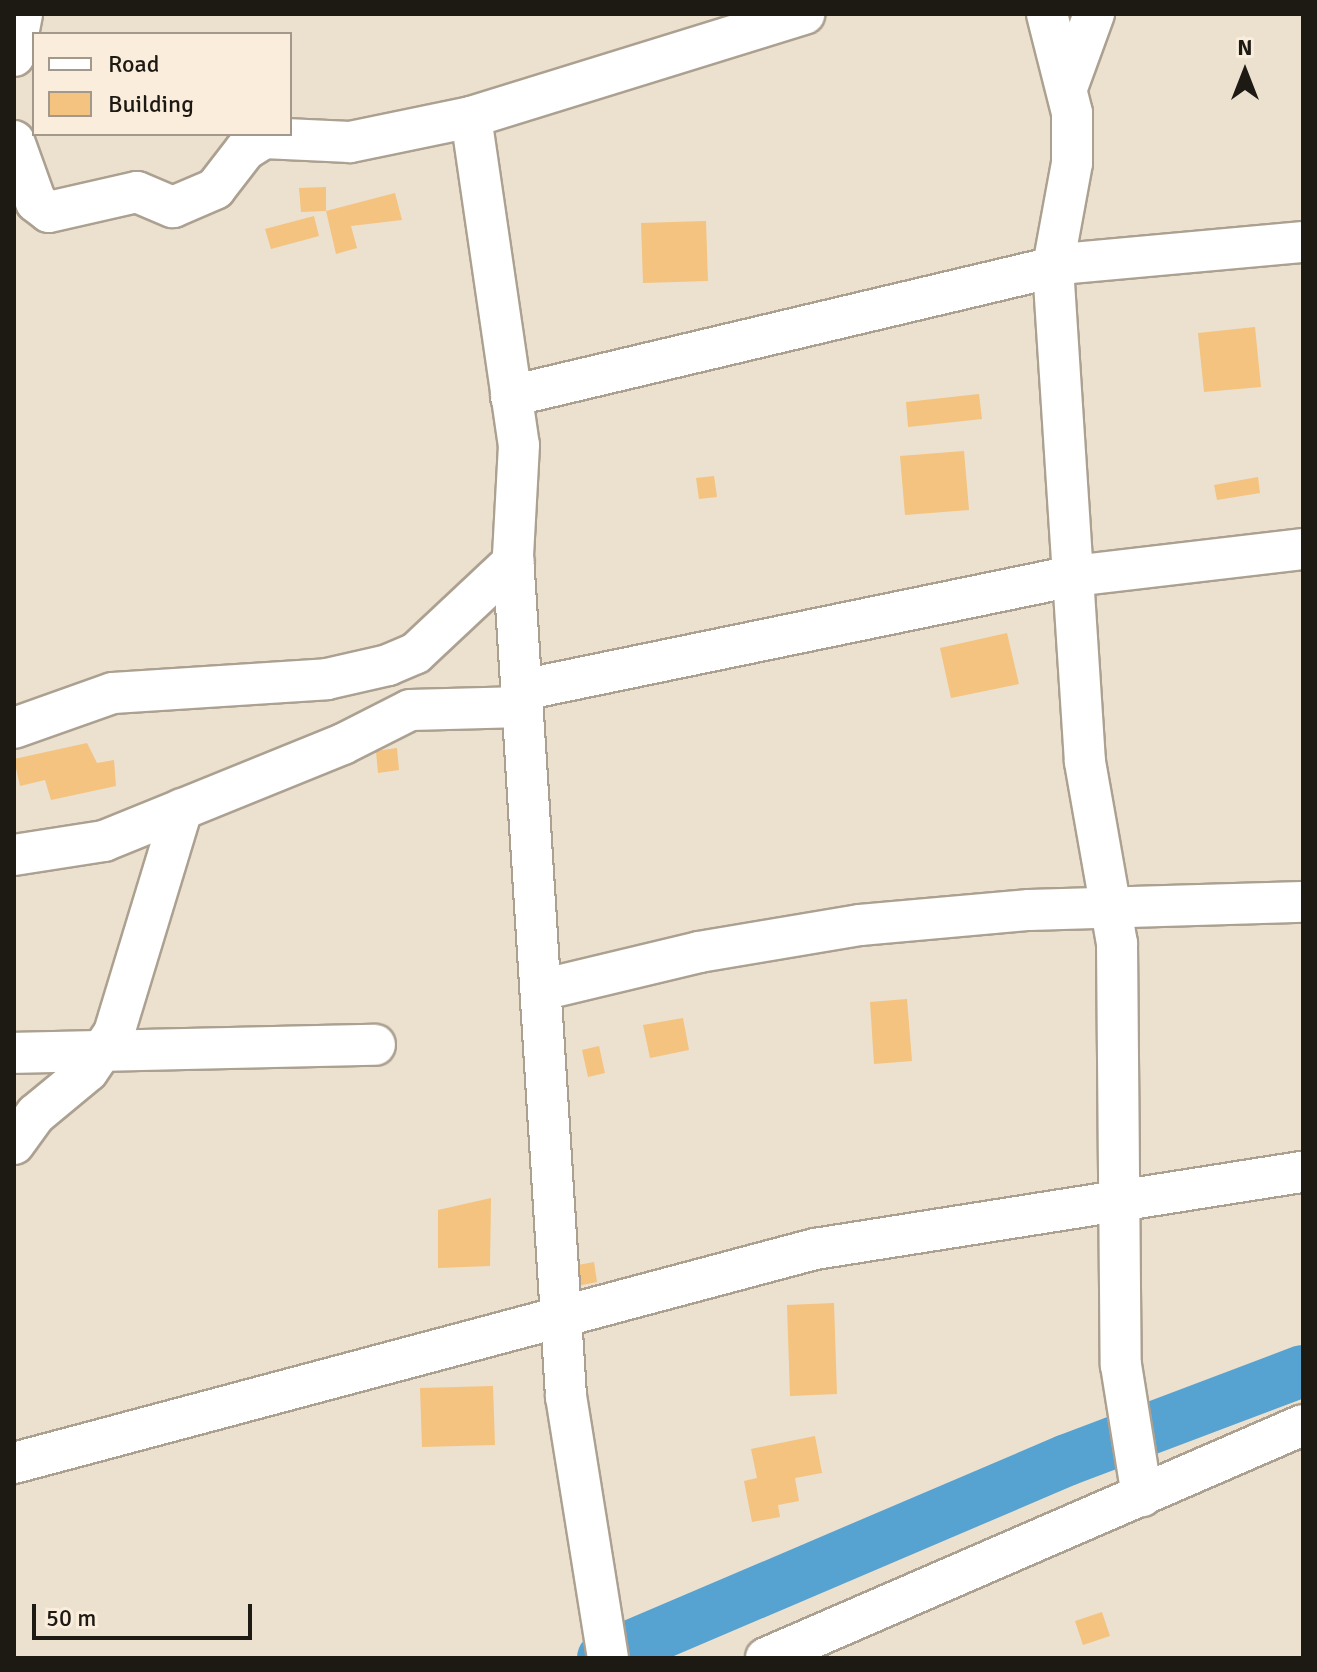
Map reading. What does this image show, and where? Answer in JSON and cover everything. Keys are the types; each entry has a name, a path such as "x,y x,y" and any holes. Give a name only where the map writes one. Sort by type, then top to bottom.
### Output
{"street":[{"path":"14,56 22,14"},
{"path":"16,143 36,202 49,212 137,192 173,207 215,189 245,150 264,138 350,142 471,117 740,22 804,14"},
{"path":"1047,14 1067,88 1072,163 1053,267 1089,797 1112,908 1120,994 1118,1199 1121,1365 1142,1496"},
{"path":"1067,88 1094,14"},
{"path":"471,117 521,468 514,561 561,1314 573,1460 608,1658"},
{"path":"14,204 16,143"},
{"path":"511,396 1053,267 1303,242"},
{"path":"14,855 104,841 410,710 522,698 1073,576 1303,549"},
{"path":"14,728 113,693 327,679 388,665 416,653 514,561"},
{"path":"14,1144 104,1051 122,1014 182,809"},
{"path":"541,990 819,931 1112,908 1303,902"},
{"path":"14,1053 375,1045"},
{"path":"14,1463 561,1314 815,1249 1303,1172"},
{"path":"766,1658 1303,1425"}],"building":[{"path":"326,187 326,211 301,212 299,188"},
{"path":"395,193 402,220 351,226 357,248 336,254 326,211"},
{"path":"314,216 319,236 271,249 265,229"},
{"path":"706,221 708,281 643,283 641,223"},
{"path":"1255,327 1261,387 1204,392 1198,333"},
{"path":"979,394 982,419 908,427 906,402"},
{"path":"964,451 969,510 905,515 900,456"},
{"path":"714,476 717,497 699,499 696,478"},
{"path":"1258,477 1260,493 1217,500 1214,485"},
{"path":"1007,633 1019,684 951,698 940,648"},
{"path":"87,743 97,763 114,760 116,786 51,800 45,780 20,786 14,759"},
{"path":"397,748 399,770 378,773 376,751"},
{"path":"907,999 912,1061 874,1064 870,1002"},
{"path":"683,1018 689,1050 650,1058 643,1025"},
{"path":"599,1046 605,1073 588,1077 582,1050"},
{"path":"491,1198 490,1266 438,1268 438,1210"},
{"path":"594,1262 597,1282 577,1286 573,1266"},
{"path":"834,1303 837,1394 790,1396 787,1305"},
{"path":"493,1386 495,1445 422,1447 420,1388"},
{"path":"815,1436 822,1473 795,1478 799,1501 778,1505 780,1517 752,1522 744,1481 757,1478 751,1449"},
{"path":"1102,1612 1110,1636 1083,1645 1075,1621"}],"waterway":[{"path":"603,1658 1067,1460 1303,1371"}]}
